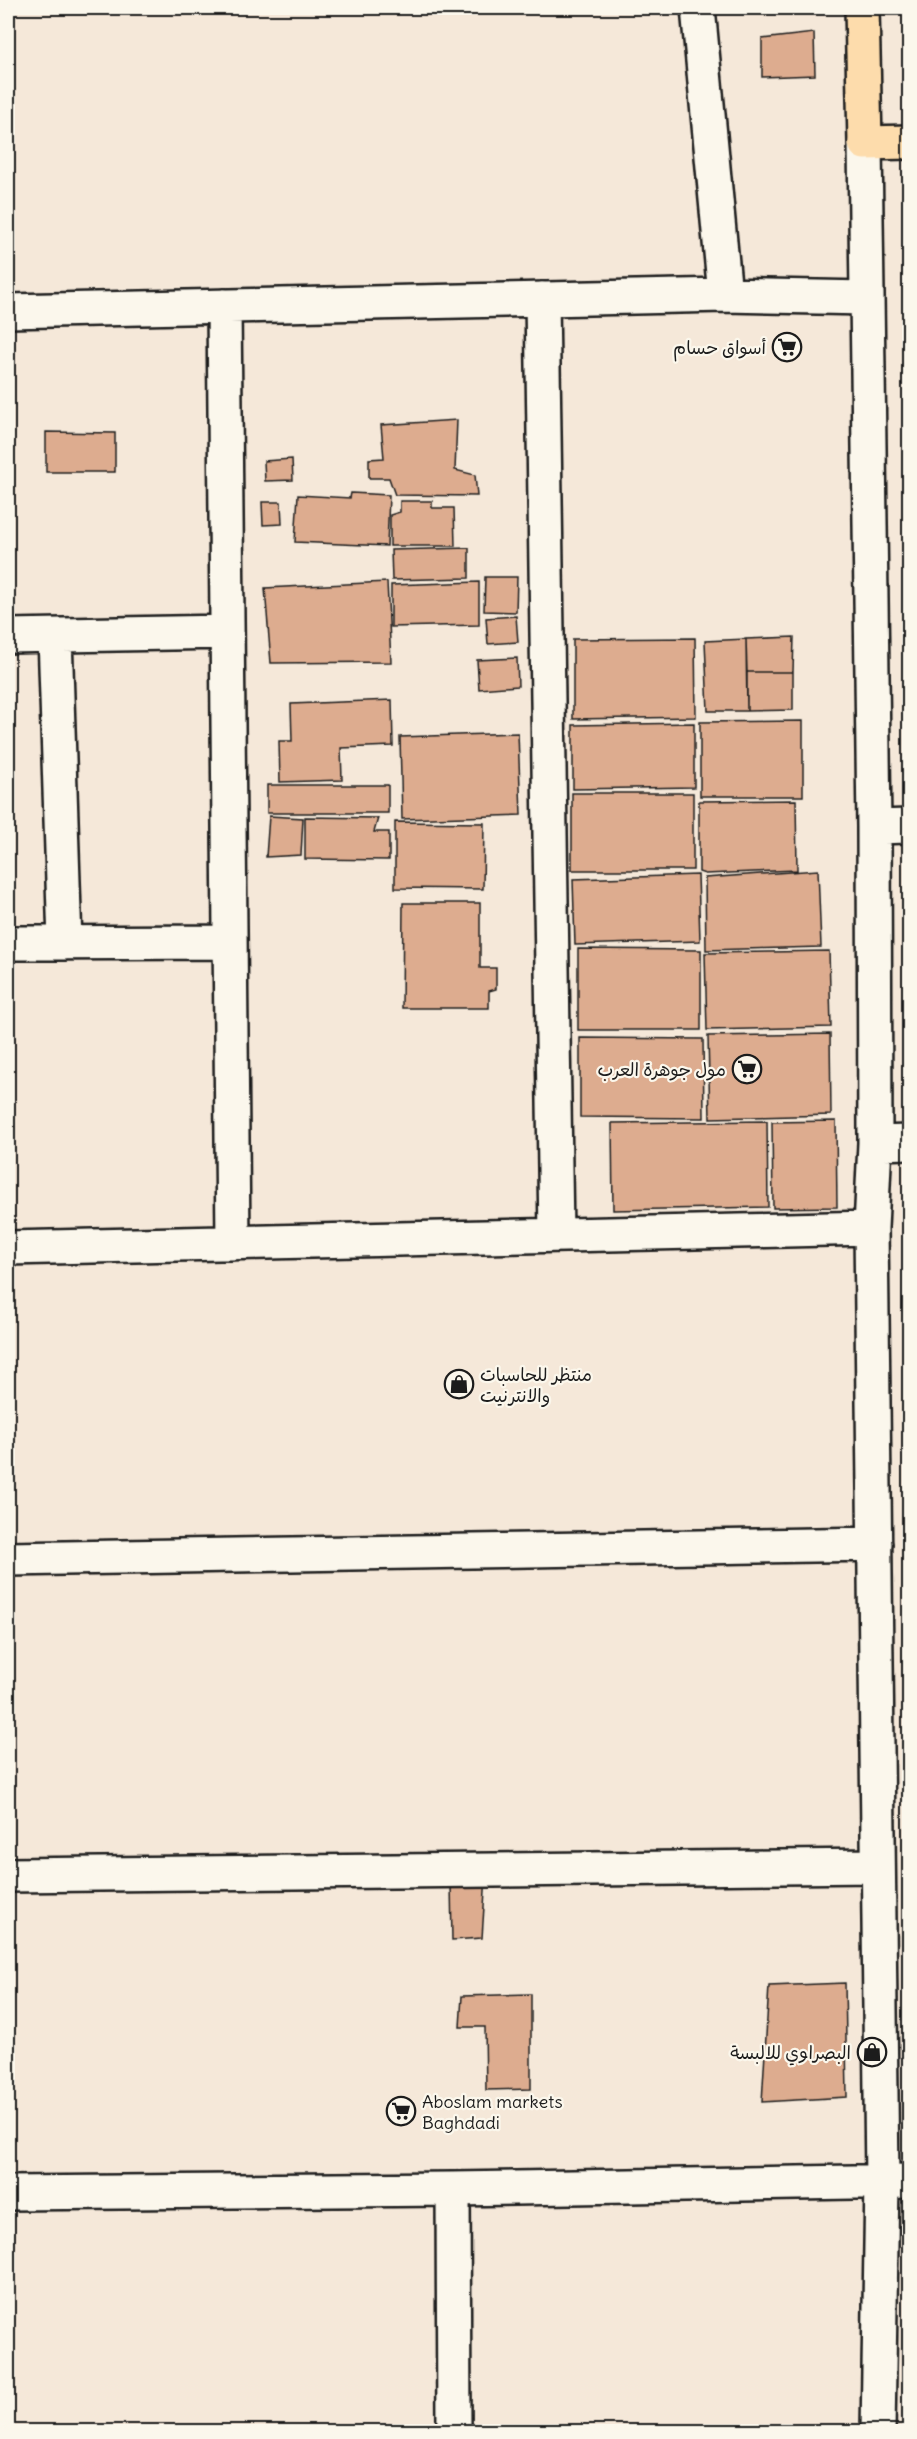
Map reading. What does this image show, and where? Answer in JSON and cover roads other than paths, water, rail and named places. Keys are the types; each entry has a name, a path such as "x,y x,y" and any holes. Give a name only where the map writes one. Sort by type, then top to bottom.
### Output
{"main road":[{"path":"862,8 865,143 909,142"}],"street":[{"path":"698,8 725,295"},
{"path":"865,143 874,827 875,1143 871,1228 878,1866 896,2181 878,2432"},
{"path":"8,311 725,295 867,298"},
{"path":"542,299 556,1235"},
{"path":"224,306 233,1243"},
{"path":"8,636 227,632"},
{"path":"55,636 65,943"},
{"path":"874,827 909,826"},
{"path":"8,944 230,942"},
{"path":"875,1143 909,1142"},
{"path":"8,1248 871,1228"},
{"path":"8,1559 875,1544"},
{"path":"8,1875 878,1866"},
{"path":"8,2193 453,2189 896,2181"},
{"path":"453,2189 454,2432"}],"place":[{"name":"أسواق حسام","path":"787,347"},
{"name":"مول جوهرة العرب","path":"747,1069"},
{"name":"منتظر للحاسبات والانترنيت","path":"459,1384"},
{"name":"البصراوي للالبسة","path":"872,2052"},
{"name":"Aboslam markets Baghdadi","path":"401,2111"}]}
